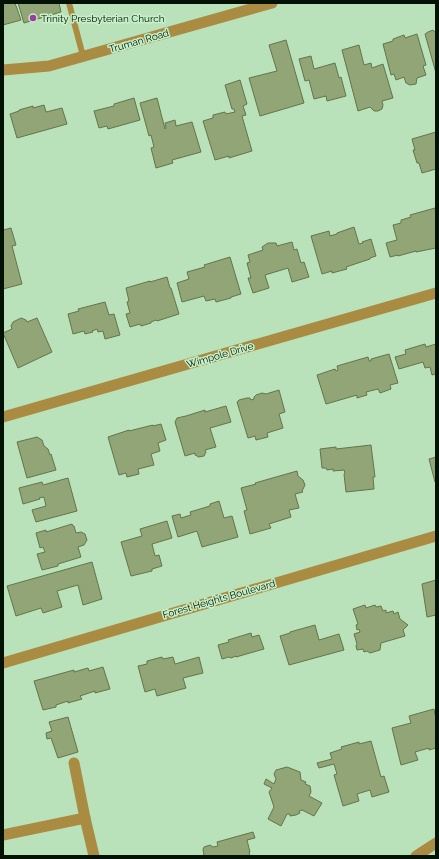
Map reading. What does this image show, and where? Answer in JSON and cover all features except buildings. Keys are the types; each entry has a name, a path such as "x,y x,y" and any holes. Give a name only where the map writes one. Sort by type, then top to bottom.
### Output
{"street":[{"name":"Truman Road","path":"3,70 49,66 272,3"},
{"name":"Wimpole Drive","path":"3,417 436,293"},
{"name":"Forest Heights Boulevard","path":"3,663 436,536"},
{"path":"74,763 94,856"},
{"path":"3,835 85,818"},
{"path":"416,856 436,843"}],"lane":[{"path":"69,3 83,56"}],"place":[{"name":"Trinity Presbyterian Church","path":"33,18"}]}
